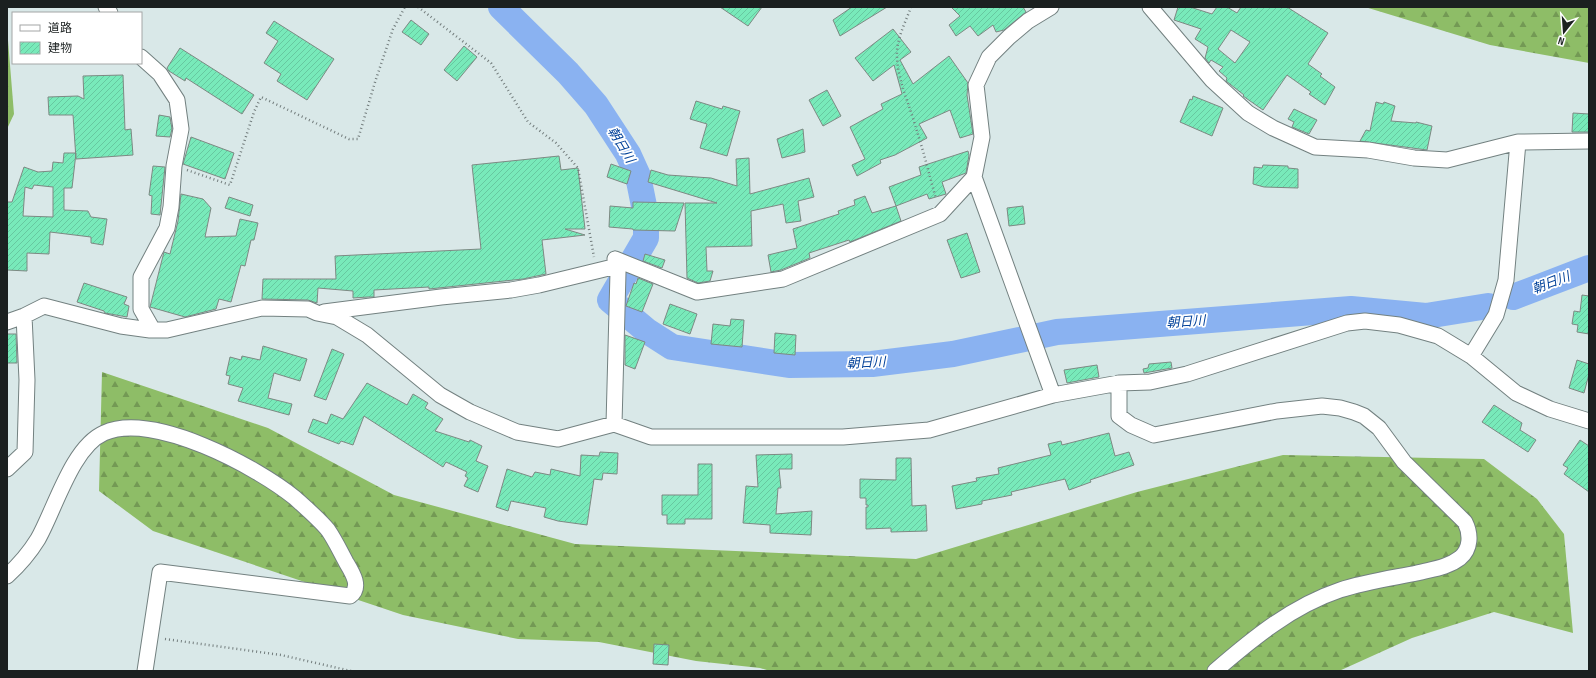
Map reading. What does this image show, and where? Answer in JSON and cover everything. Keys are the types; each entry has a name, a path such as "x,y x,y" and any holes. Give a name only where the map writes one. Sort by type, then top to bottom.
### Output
{"street":[{"path":"1051,7 1028,21 1009,36 989,58 976,85 982,136 974,177 1053,395"},
{"path":"1150,7 1212,80 1248,112 1273,128 1315,147 1368,150 1414,158 1447,160 1518,142 1589,141"},
{"path":"142,57 160,74 177,100 181,129 174,166 171,207 167,228 141,277 140,309 153,330"},
{"path":"1470,356 1496,315 1506,280 1518,142"},
{"path":"614,424 617,266 615,259 697,292 783,279 940,214 974,177"},
{"path":"317,312 511,290 539,285 617,266"},
{"path":"7,322 24,316 44,306 122,326 153,330 168,330 262,308 308,308 337,317 367,335 440,394 470,412 517,432 558,439 614,424 651,437 843,437 929,430 1053,395 1119,383 1150,382 1187,374 1347,323 1365,321 1399,325 1438,336 1470,356 1516,393 1550,409 1589,421"},
{"path":"7,469 25,452 27,380 24,316"},
{"path":"1119,383 1119,416 1131,425 1154,435 1278,411 1322,406 1340,408 1364,416 1379,428 1408,466 1465,522 1469,531 1470,540 1465,553 1450,565 1340,590 1316,600 1272,625 1215,671"},
{"path":"7,576 25,557 38,538 73,465 82,451 103,433 117,429 150,429 198,443 258,472 296,499 327,530 351,570 355,581 355,592 350,596 160,572 145,671"}],"path":[{"path":"174,166 230,185 254,112 261,97 349,139 358,139 393,29 405,7"},
{"path":"418,7 491,63 528,122 556,143 578,168 597,271"},
{"path":"911,7 897,49 898,69 903,92 915,124 940,214"},
{"path":"150,637 281,655 351,671"}],"green space":[{"path":"1365,7 1589,7 1589,63 1490,45"},
{"path":"7,28 14,114 7,129"},
{"path":"102,372 268,428 394,495 575,544 916,559 1137,492 1283,455 1484,459 1537,499 1564,534 1573,633 1494,612 1412,638 1339,671 770,671 760,668 696,661 599,642 518,639 403,615 153,531 99,491"}],"building":[{"path":"720,7 762,7 748,26"},
{"path":"852,7 887,7 840,36 833,20"},
{"path":"951,7 1023,7 1026,12 1004,30 996,32 993,25 978,36 970,26 956,36 949,25 960,16"},
{"path":"1178,7 1190,7 1212,14 1217,7 1227,7 1237,13 1241,7 1287,7 1328,33 1308,64 1322,74 1320,76 1335,87 1325,105 1309,94 1311,92 1287,75 1263,110 1243,96 1244,95 1226,81 1227,78 1219,71 1223,67 1211,60 1209,63 1205,58 1208,47 1195,39 1201,29 1174,20","holes":["1231,30 1250,42 1235,63 1218,49"]},
{"path":"411,20 429,34 421,45 402,32"},
{"path":"274,21 334,59 307,100 277,81 281,74 264,63 278,41 266,33"},
{"path":"893,29 911,52 900,60 913,84 949,56 968,83 967,95 973,134 960,138 950,110 919,124 927,138 895,155 880,160 881,163 857,176 852,165 865,159 850,127 883,109 881,104 902,94 894,65 873,81 855,58"},
{"path":"464,46 477,57 457,81 444,70"},
{"path":"180,48 254,95 242,114 186,78 185,81 169,71 167,68"},
{"path":"123,75 125,130 131,129 133,155 76,159 73,115 49,115 48,97 78,96 84,99 83,76"},
{"path":"827,90 841,116 823,126 809,100"},
{"path":"1193,96 1223,108 1212,136 1180,122 1190,99 1192,100"},
{"path":"696,101 722,109 723,106 740,111 727,156 700,148 707,124 690,119"},
{"path":"1376,102 1383,104 1384,102 1395,106 1391,121 1416,122 1432,126 1427,150 1360,141 1366,130 1370,131"},
{"path":"1294,109 1317,120 1309,134 1292,127 1294,122 1288,119"},
{"path":"1573,113 1589,114 1589,132 1572,132"},
{"path":"159,115 170,117 172,129 170,137 156,136"},
{"path":"803,129 805,152 782,158 777,139"},
{"path":"191,137 234,153 225,179 183,164"},
{"path":"968,151 969,155 966,173 942,182 946,194 929,199 927,194 896,206 889,187 921,175 919,167"},
{"path":"64,153 76,153 72,188 64,188 64,210 88,211 91,217 107,219 103,245 91,243 91,237 50,232 49,254 27,253 27,271 7,270 7,202 12,202 24,167 38,172 52,171 53,162 63,163","holes":["34,185 53,187 53,217 23,216 25,187 32,189"]},
{"path":"559,156 561,170 578,168 585,229 565,229 585,235 542,240 546,274 523,279 429,289 429,287 374,290 374,297 353,298 353,291 318,288 317,303 308,300 262,299 263,279 336,279 335,256 481,249 472,165"},
{"path":"749,158 750,194 809,178 814,197 798,201 801,221 786,223 783,204 751,211 752,246 706,247 707,271 713,271 710,281 698,283 687,278 685,203 717,203 648,182 651,170 668,175 711,178 737,186 736,159"},
{"path":"611,164 631,171 627,184 607,177"},
{"path":"1263,165 1288,166 1288,168 1298,169 1298,188 1264,187 1253,184 1254,167 1262,168"},
{"path":"153,166 165,167 160,215 151,214 152,196 149,195"},
{"path":"181,194 203,199 211,208 205,237 236,236 240,219 258,223 254,240 251,240 245,266 241,265 231,302 219,299 216,309 185,317 150,307 164,252 170,254 178,221"},
{"path":"865,196 872,213 896,206 901,221 850,242 849,240 809,253 810,258 781,270 771,272 768,255 797,248 793,229 839,214 838,211 855,205 854,200"},
{"path":"229,197 253,205 250,216 225,208"},
{"path":"633,202 684,203 675,231 633,230 609,227 610,206 633,208"},
{"path":"1023,206 1025,224 1009,226 1007,208"},
{"path":"967,233 980,272 961,278 947,240"},
{"path":"645,254 665,260 662,268 643,261"},
{"path":"638,278 653,284 642,312 626,306 634,283 636,284"},
{"path":"84,283 127,297 124,304 129,306 127,317 105,313 104,311 77,302"},
{"path":"1582,295 1589,296 1589,334 1577,332 1578,325 1572,324 1574,311 1580,312"},
{"path":"670,304 697,314 690,334 663,324"},
{"path":"731,319 744,320 742,347 711,344 713,324 730,326"},
{"path":"775,333 796,335 795,355 774,353"},
{"path":"7,334 16,334 17,363 7,363"},
{"path":"625,335 645,342 635,369 625,365"},
{"path":"263,346 307,359 300,381 274,373 268,398 292,404 289,415 238,401 243,388 228,384 230,376 226,375 230,357 241,360 242,356 260,360"},
{"path":"332,349 344,354 326,400 314,396"},
{"path":"1577,360 1589,364 1589,374 1584,393 1569,388"},
{"path":"1171,362 1172,368 1144,373 1143,369 1148,368 1149,364"},
{"path":"1097,365 1099,377 1067,383 1064,370"},
{"path":"367,383 407,405 413,394 428,403 425,408 443,419 435,431 469,442 470,440 482,446 476,461 488,466 478,492 464,486 468,478 465,476 467,472 446,462 443,467 364,416 353,445 341,441 339,444 308,432 313,419 327,424 331,414 343,419"},
{"path":"1494,405 1522,423 1520,430 1536,440 1528,452 1482,422"},
{"path":"1109,433 1115,456 1129,452 1134,465 1090,480 1091,482 1069,490 1065,479 1011,492 1012,495 982,501 982,504 956,509 952,486 977,481 976,478 999,474 998,468 1051,455 1048,444 1061,441 1062,445"},
{"path":"1580,440 1589,446 1589,492 1564,474 1568,468 1563,465"},
{"path":"600,452 618,453 617,474 603,473 602,480 594,479 587,525 558,521 544,517 546,508 511,501 508,511 496,507 507,469 532,477 535,472 550,475 551,469 580,476 581,455 599,456"},
{"path":"792,454 792,469 779,469 781,488 778,488 776,514 812,511 811,535 770,533 770,525 743,523 746,486 758,487 756,455"},
{"path":"896,458 911,458 912,506 926,505 927,531 891,532 891,528 866,529 866,507 868,507 868,505 866,505 866,498 860,498 860,479 896,480"},
{"path":"698,464 712,464 712,519 685,519 685,524 667,524 667,515 662,515 662,495 698,495"},
{"path":"654,644 669,645 668,665 653,664"}],"waterway":[{"name":"朝日川","path":"501,7 568,73 596,105 628,154 638,176 646,216 646,238 610,300 647,331 672,347 789,365 872,364 953,354 1057,332 1351,309 1426,316 1488,306"},
{"name":"朝日川","path":"1513,297 1589,268"}]}
